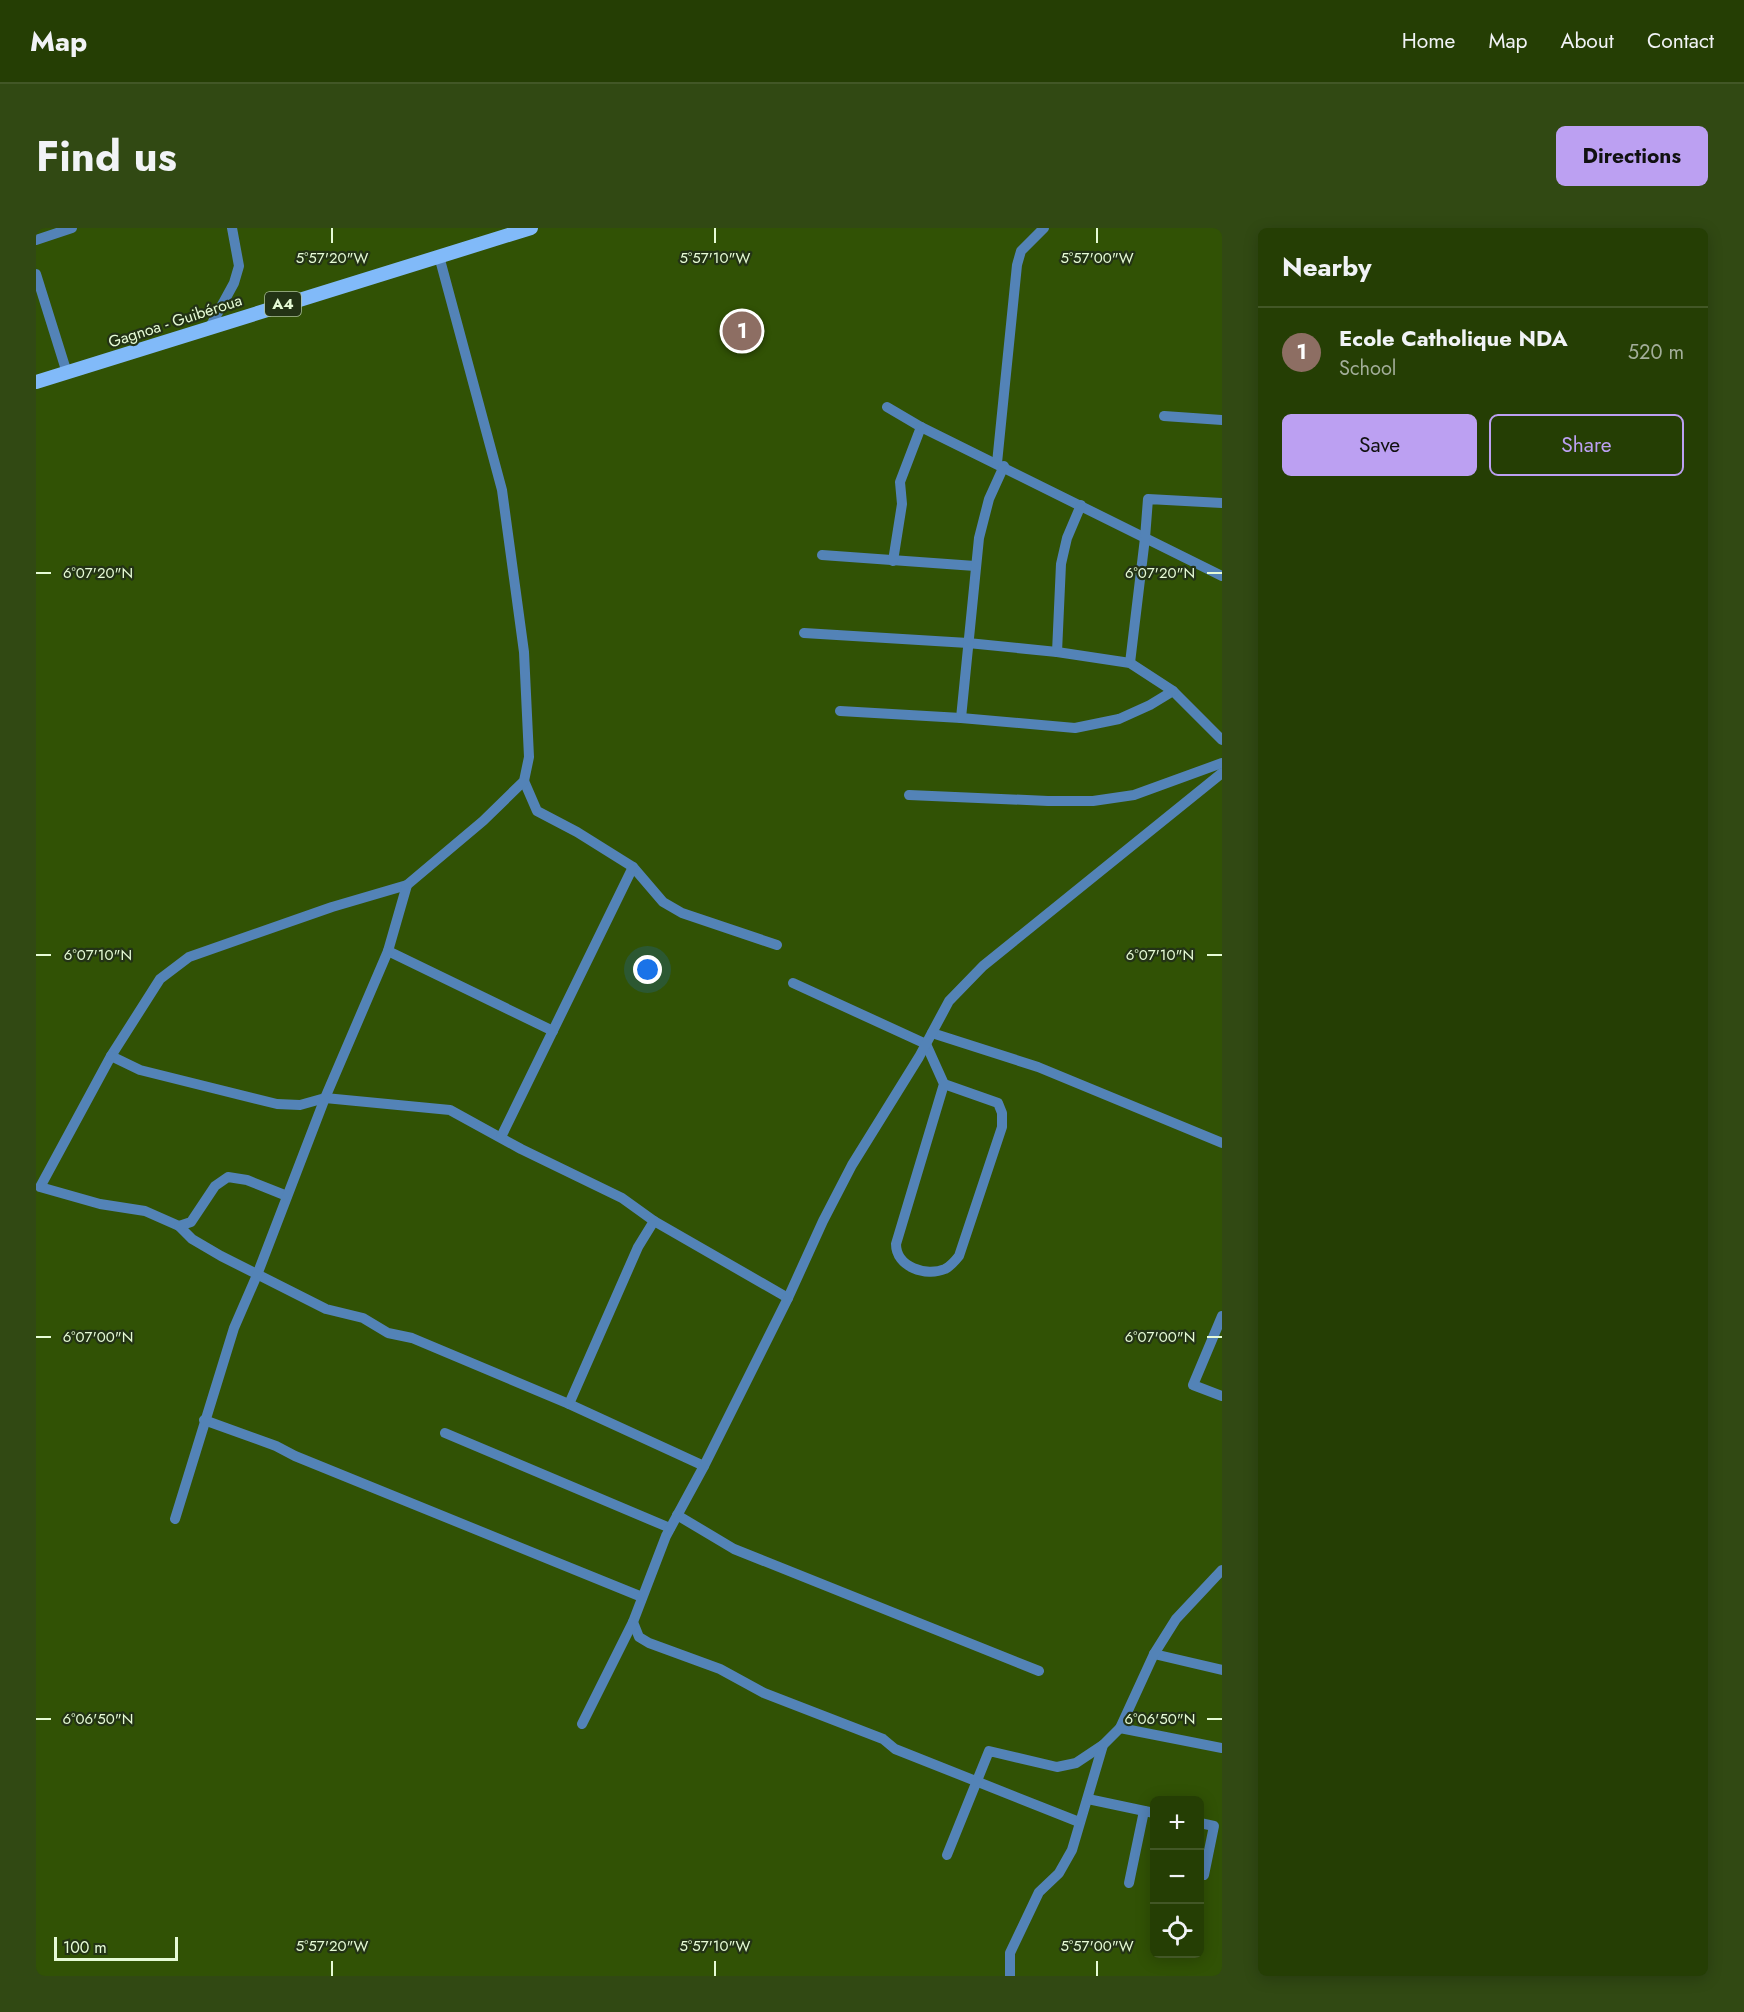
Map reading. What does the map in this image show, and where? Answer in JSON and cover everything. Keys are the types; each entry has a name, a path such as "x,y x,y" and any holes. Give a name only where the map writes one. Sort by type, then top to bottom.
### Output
{"main road":[{"name":"Gagnoa - Guibéroua","path":"36,382 531,228"}],"street":[{"path":"36,240 72,228"},
{"path":"210,327 234,283 239,266 232,228"},
{"path":"961,718 975,566 984,516 1000,465 1017,265 1021,251 1044,228"},
{"path":"439,256 502,490 525,652 529,757 524,782 483,821 407,885 332,907 189,957 159,979 111,1056 40,1187 99,1204 145,1211 178,1226 192,1239 257,1275 326,1309 363,1318 388,1333 412,1338 569,1404 704,1466"},
{"path":"36,274 67,373"},
{"path":"887,407 921,427 1222,576"},
{"path":"1164,416 1222,420"},
{"path":"893,561 902,504 900,482 921,427"},
{"path":"1130,663 1148,499 1222,503"},
{"path":"1058,652 1061,564 1067,538 1081,505"},
{"path":"822,555 975,566"},
{"path":"804,633 1058,652 1130,663 1173,691 1222,740"},
{"path":"840,711 1075,728 1119,719 1150,705 1173,691"},
{"path":"909,795 1093,801 1134,795 1222,763"},
{"path":"582,1724 633,1622 670,1528 704,1466 788,1298 823,1221 852,1165 926,1044 949,1001 983,966 1222,772"},
{"path":"524,782 537,811 542,816 577,832 633,867 663,902 682,913 777,945"},
{"path":"501,1137 633,867"},
{"path":"175,1519 234,1328 257,1275 324,1098 388,951 407,885"},
{"path":"388,951 553,1031"},
{"path":"793,983 926,1044 944,1084 896,1244 896,1251 903,1262 913,1268 934,1272 952,1265 959,1256 1002,1127 1002,1113 998,1104 944,1084"},
{"path":"932,1033 1038,1067 1222,1143"},
{"path":"111,1056 140,1070 277,1104 300,1105 324,1098 450,1110 521,1149 622,1198 654,1221 788,1298"},
{"path":"178,1226 191,1222 215,1186 228,1177 247,1180 287,1196"},
{"path":"569,1404 638,1247 654,1221"},
{"path":"1222,1316 1193,1384 1222,1396"},
{"path":"204,1420 276,1446 295,1456 642,1597"},
{"path":"445,1433 670,1528"},
{"path":"677,1515 734,1549 1039,1671"},
{"path":"947,1855 989,1751 1057,1767 1076,1763 1103,1745 1120,1728 1154,1654 1176,1619 1222,1570"},
{"path":"633,1622 639,1637 650,1643 720,1669 764,1693 883,1739 895,1749 1079,1822"},
{"path":"1154,1654 1222,1670"},
{"path":"1120,1728 1222,1748"},
{"path":"1010,1976 1010,1953 1039,1892 1059,1873 1072,1850 1103,1745"},
{"path":"1088,1798 1149,1812 1128,1882"},
{"path":"1204,1824 1214,1826 1204,1871"}],"place":[{"name":"Ecole Catholique NDA","path":"742,331"}]}
